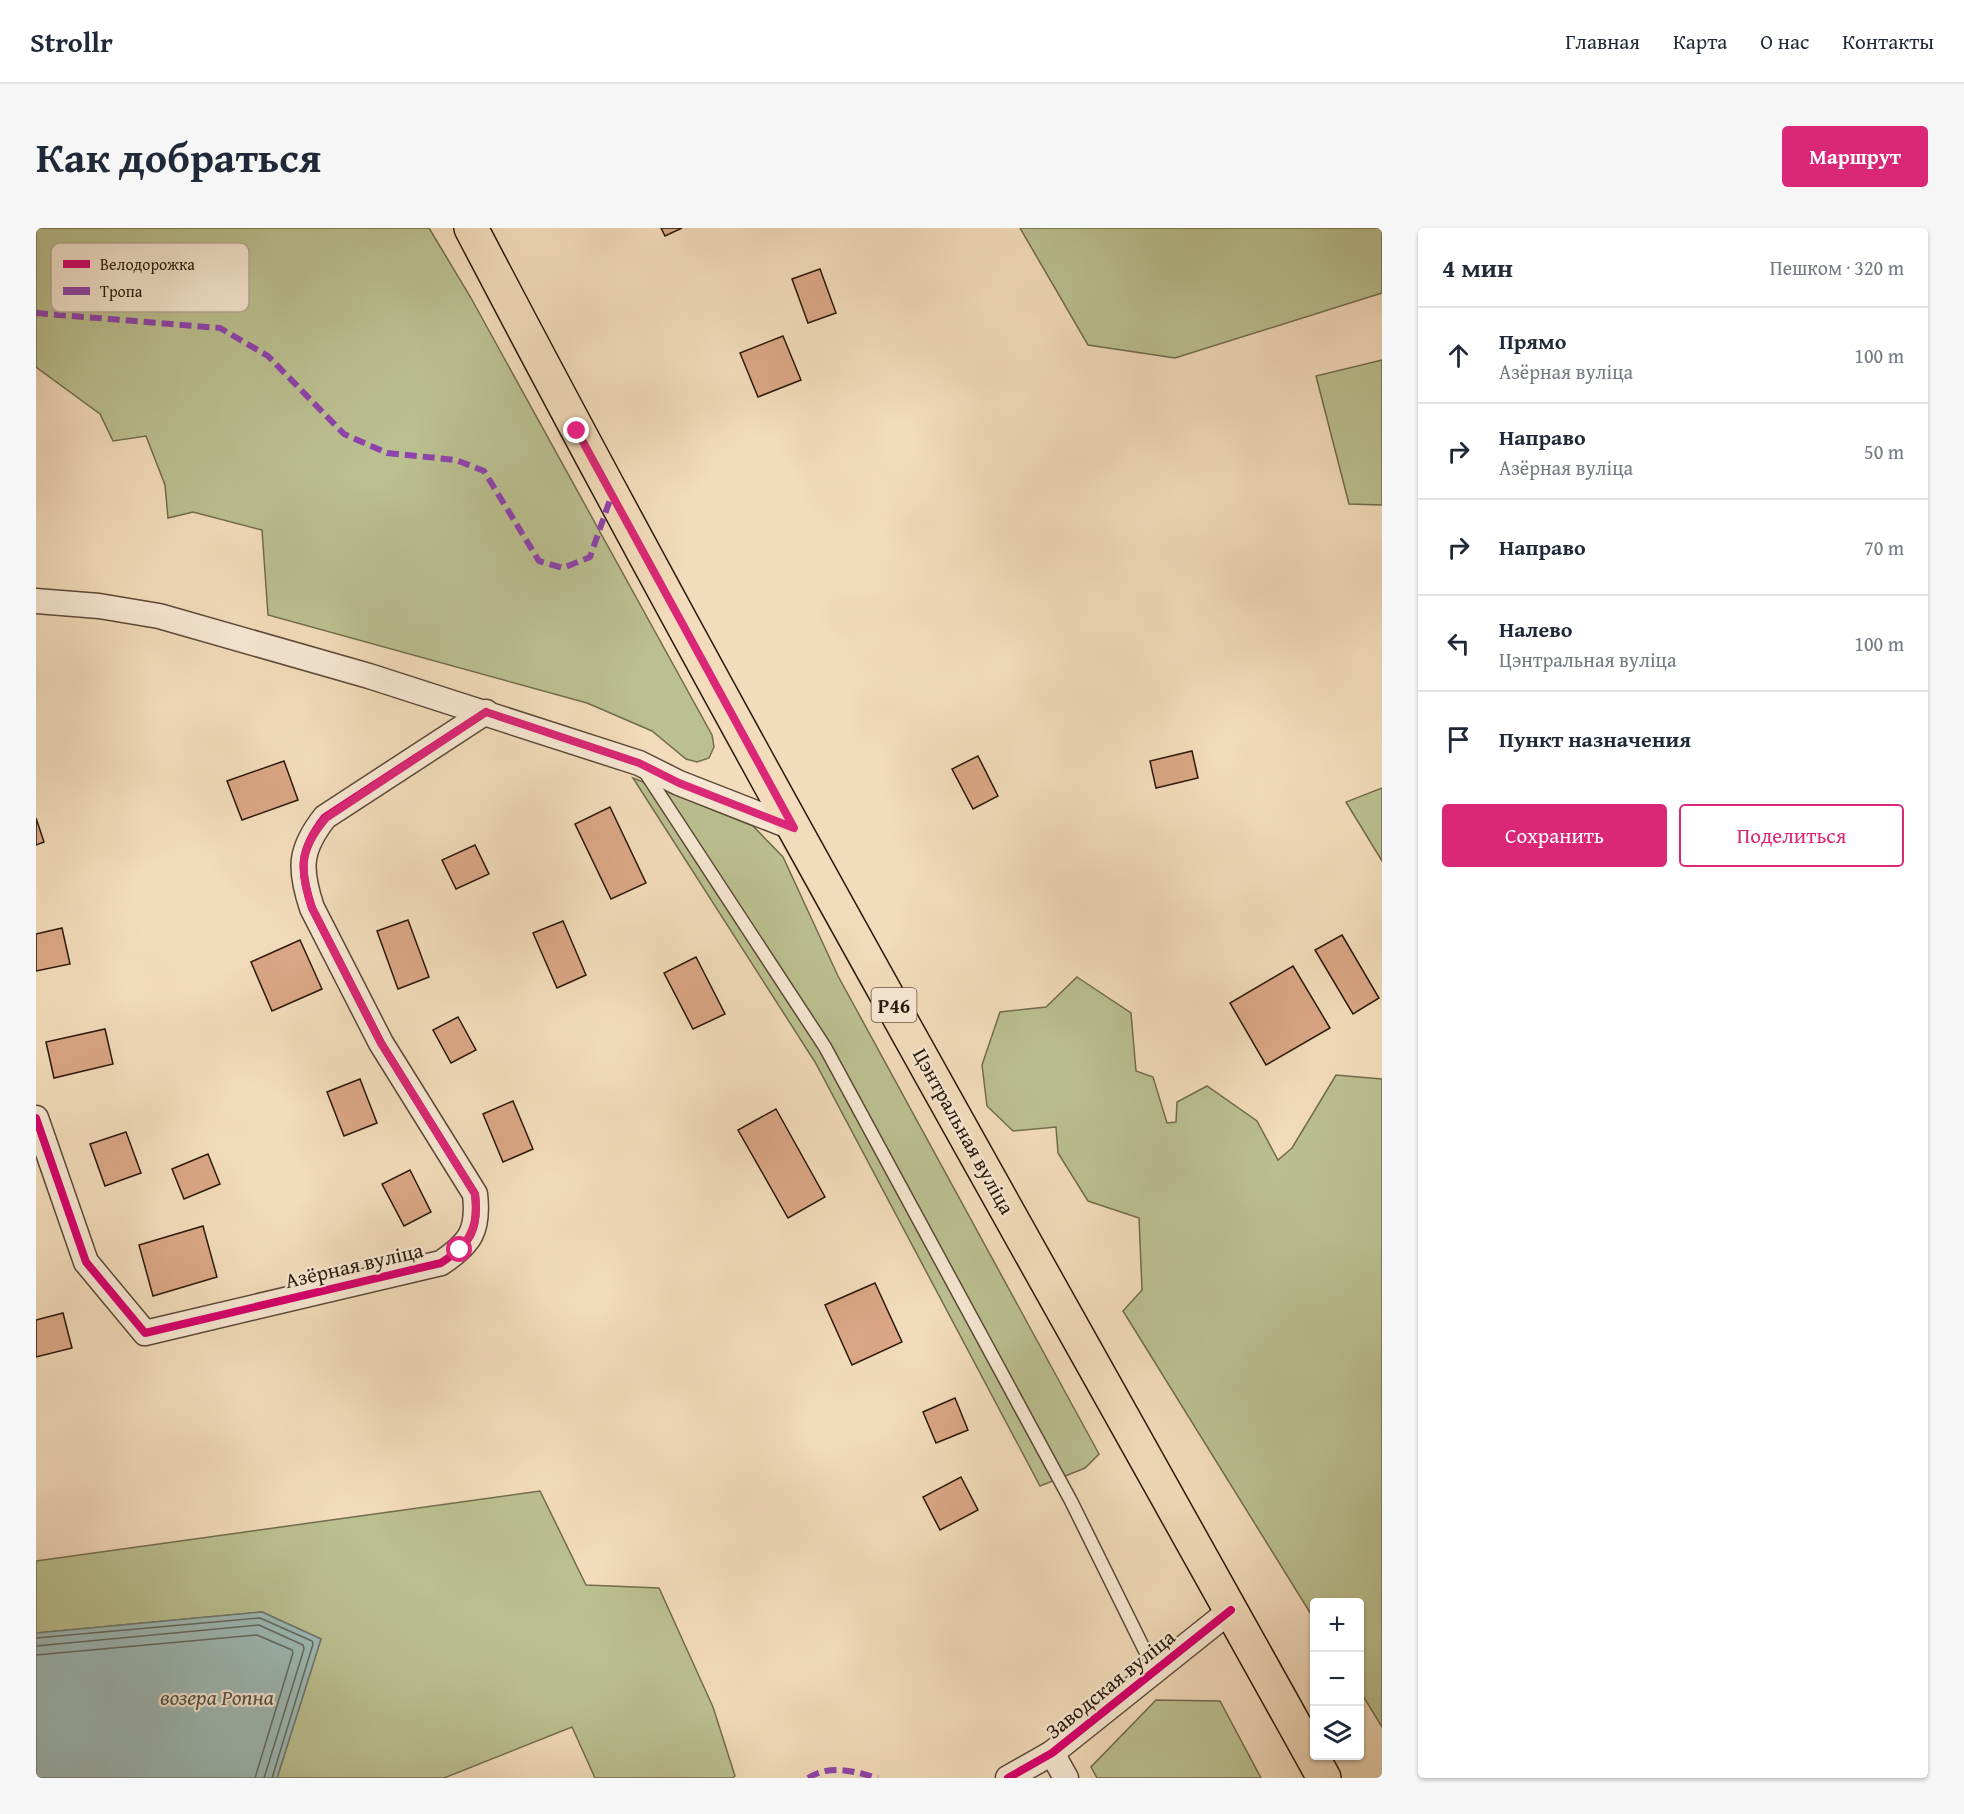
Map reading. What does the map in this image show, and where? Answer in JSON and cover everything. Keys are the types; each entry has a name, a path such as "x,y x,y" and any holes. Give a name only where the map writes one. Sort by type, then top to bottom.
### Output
{"main road":[{"name":"Цэнтральная вуліца","path":"471,228 577,431 794,828 1324,1778"}],"street":[{"path":"36,601 99,606 159,616 486,712 639,763 679,783 794,828"},
{"name":"Азёрная вуліца","path":"36,1118 86,1262 145,1333 441,1263 460,1250 472,1235 477,1215 475,1194 381,1043 312,908 304,884 302,861 309,838 326,818 486,712"},
{"name":"Заводская вуліца","path":"1008,1778 1052,1754 1230,1610"},
{"path":"1052,1754 1066,1778"}],"lane":[{"path":"639,763 825,1047 1071,1501 1155,1671"}],"green space":[{"path":"36,228 429,228 471,298 712,735 714,747 709,758 697,762 686,759 652,731 587,703 268,615 262,530 193,512 168,518 165,485 146,436 113,441 100,414 36,367"},
{"path":"1020,228 1382,228 1382,293 1175,358 1088,345"},
{"path":"1382,360 1382,505 1349,504 1316,376"},
{"path":"633,778 753,826 783,857 838,976 1099,1454 1085,1468 1040,1486 815,1062"},
{"path":"1382,788 1382,861 1346,802"},
{"path":"1077,977 1131,1013 1136,1071 1153,1077 1167,1123 1176,1122 1177,1102 1207,1086 1257,1121 1278,1160 1292,1148 1336,1075 1382,1079 1382,1727 1364,1698 1364,1598 1310,1598 1310,1613 1123,1311 1142,1290 1139,1218 1088,1201 1058,1153 1056,1127 1013,1131 987,1106 982,1065 1000,1012 1046,1007"},
{"path":"540,1491 586,1585 659,1588 713,1707 735,1776 732,1778 595,1778 572,1727 444,1778 277,1778 321,1639 262,1612 36,1633 36,1561"},
{"path":"1156,1700 1220,1701 1261,1778 1097,1778 1091,1767"}],"water":[{"name":"возера Ропна","path":"262,1612 321,1639 277,1778 36,1778 36,1633"}],"building":[{"path":"661,228 682,228 665,236"},
{"path":"820,269 836,313 808,323 792,279"},
{"path":"783,336 801,380 758,397 740,353"},
{"path":"1192,751 1198,778 1156,788 1150,761"},
{"path":"978,756 998,796 973,809 952,769"},
{"path":"284,761 298,800 242,820 227,781"},
{"path":"610,807 646,883 611,899 575,824"},
{"path":"36,818 44,842 36,845"},
{"path":"475,845 489,874 456,889 442,860"},
{"path":"408,920 429,977 398,989 377,931"},
{"path":"563,921 586,975 557,988 533,933"},
{"path":"62,928 70,964 36,971 36,934"},
{"path":"1342,935 1379,998 1353,1014 1315,950"},
{"path":"300,940 322,989 272,1011 251,962"},
{"path":"696,957 725,1014 693,1029 664,973"},
{"path":"1293,966 1330,1028 1266,1065 1230,1003"},
{"path":"458,1017 476,1050 451,1063 433,1030"},
{"path":"105,1029 113,1064 54,1078 46,1042"},
{"path":"360,1079 377,1123 344,1136 327,1092"},
{"path":"513,1101 533,1149 503,1162 483,1114"},
{"path":"776,1109 825,1197 788,1218 738,1130"},
{"path":"126,1132 141,1173 105,1186 90,1144"},
{"path":"208,1154 220,1184 184,1199 172,1169"},
{"path":"410,1170 431,1212 404,1226 382,1184"},
{"path":"203,1226 217,1277 153,1296 139,1245"},
{"path":"875,1283 902,1342 852,1365 825,1305"},
{"path":"63,1313 72,1348 36,1357 36,1320"},
{"path":"955,1398 968,1430 936,1443 923,1412"},
{"path":"961,1477 978,1510 940,1530 923,1497"}],"marked path":[{"path":"36,313 220,328 268,356 344,434 387,453 456,460 484,471 539,561 563,568 590,557 612,494"},
{"path":"808,1778 833,1770 850,1771 878,1778"}],"cycle path":[{"path":"36,1118 86,1262 145,1333 441,1263 460,1249 474,1226 475,1194 381,1043 312,908 305,882 304,860 310,840 325,817 486,712"},
{"path":"1008,1778 1052,1753 1231,1610"}],"route":[{"path":"460,1250 472,1235 477,1215 475,1194 381,1043 312,908 304,884 302,861 309,838 326,818 486,712 639,763 679,783 794,828 577,431"}]}
